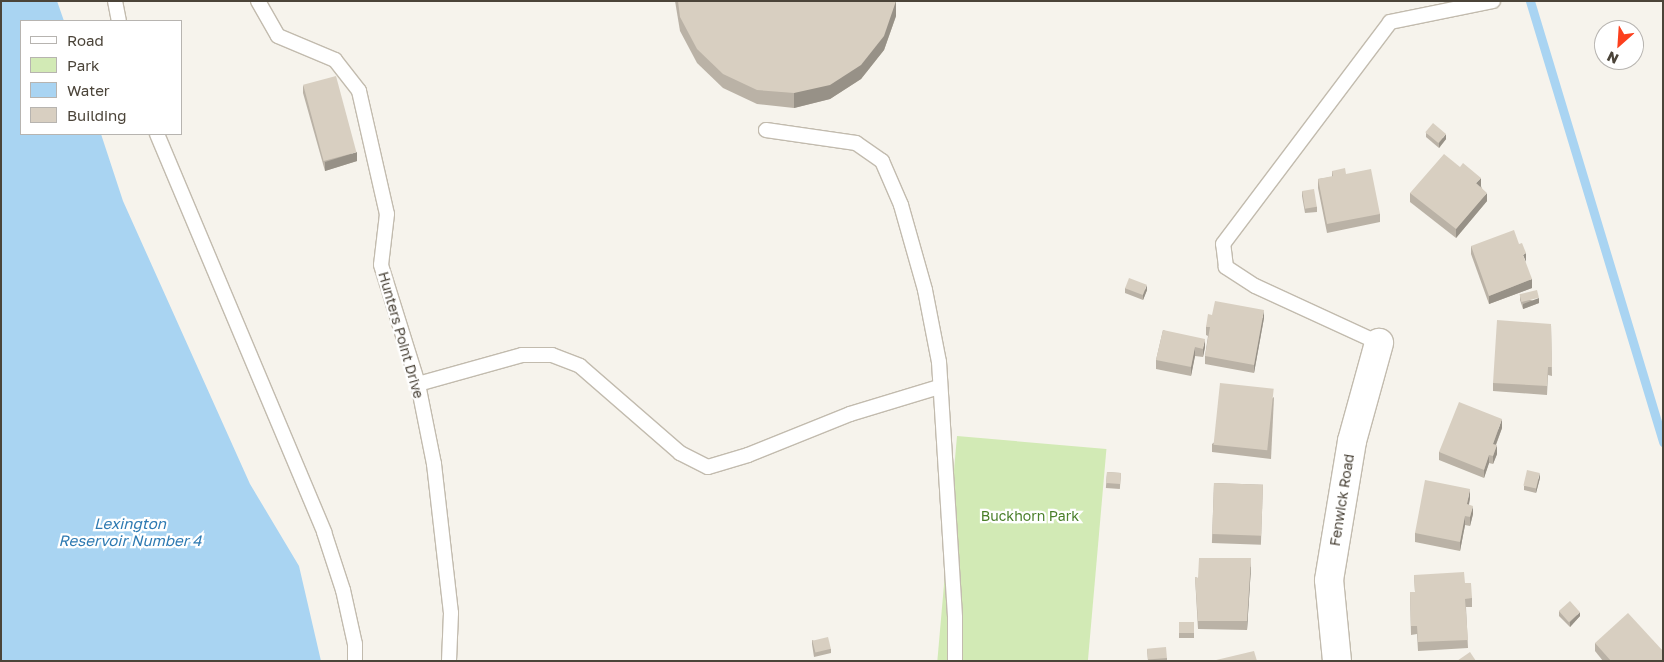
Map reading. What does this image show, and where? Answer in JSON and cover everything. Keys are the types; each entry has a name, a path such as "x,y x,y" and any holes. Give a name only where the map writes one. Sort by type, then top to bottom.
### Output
{"street":[{"name":"Fenwick Road","path":"1337,661 1329,580 1352,442 1379,343"}],"lane":[{"path":"115,1 119,20"},
{"name":"Hunters Point Drive","path":"258,1 278,36 335,60 359,91 387,214 381,265 418,384 434,464 450,604 449,661"},
{"path":"1379,343 1255,286 1226,267 1223,244 1390,22 1493,1"},
{"path":"766,130 856,143 882,161 902,205 925,290 939,362 939,387 955,618 955,661"},
{"path":"157,135 324,532 343,590 355,644 355,661"},
{"path":"418,384 522,355 552,355 580,366 680,453 708,467 748,455 850,414 939,387"}],"green space":[{"name":"Buckhorn Park","path":"957,436 1106,449 1088,661 937,660"}],"water":[{"name":"Lexington Reservoir Number 4","path":"1,1 57,1 64,20 20,20 20,135 101,135 123,201 250,484 299,566 321,661 1,661"}],"building":[{"path":"678,1 896,1 884,36 861,65 830,85 794,93 757,90 723,74 697,49 680,17"},
{"path":"336,76 356,152 324,161 303,85"},
{"path":"1433,123 1446,134 1438,143 1425,132"},
{"path":"1444,154 1460,167 1463,163 1481,178 1476,183 1487,193 1456,229 1410,193"},
{"path":"1345,168 1346,174 1371,169 1380,214 1327,224 1318,179 1333,176 1332,171"},
{"path":"1314,189 1317,207 1305,209 1302,191"},
{"path":"1514,230 1519,244 1522,243 1526,253 1523,255 1532,279 1489,296 1471,246"},
{"path":"1129,278 1147,285 1143,295 1125,288"},
{"path":"1537,290 1539,298 1521,302 1520,294"},
{"path":"1215,301 1264,310 1254,365 1205,356 1210,327 1206,327 1208,314 1212,315"},
{"path":"1497,320 1551,324 1552,367 1548,367 1547,386 1493,383"},
{"path":"1163,330 1205,339 1203,349 1195,347 1191,367 1156,360"},
{"path":"1220,383 1274,389 1267,450 1214,445"},
{"path":"1459,402 1502,419 1493,444 1497,445 1493,456 1489,455 1484,470 1439,452"},
{"path":"1527,470 1540,473 1536,489 1523,486"},
{"path":"1107,472 1121,473 1120,484 1106,483"},
{"path":"1425,480 1470,489 1467,504 1473,506 1470,517 1465,516 1460,542 1415,533"},
{"path":"1214,483 1263,485 1261,536 1212,534"},
{"path":"1199,558 1251,558 1247,621 1198,621 1195,577 1198,578"},
{"path":"1464,572 1465,583 1471,583 1472,598 1465,599 1468,640 1418,642 1417,626 1411,626 1410,592 1415,592 1414,575"},
{"path":"1570,601 1580,612 1569,622 1559,611"},
{"path":"1628,613 1663,651 1663,661 1611,661 1595,643"},
{"path":"1179,622 1194,622 1194,633 1179,633"},
{"path":"828,637 831,649 815,653 812,641"},
{"path":"1166,647 1167,658 1148,660 1147,649"},
{"path":"1254,651 1257,661 1212,661"},
{"path":"1470,652 1476,661 1457,661"}],"waterway":[{"path":"1530,1 1663,442"}]}
